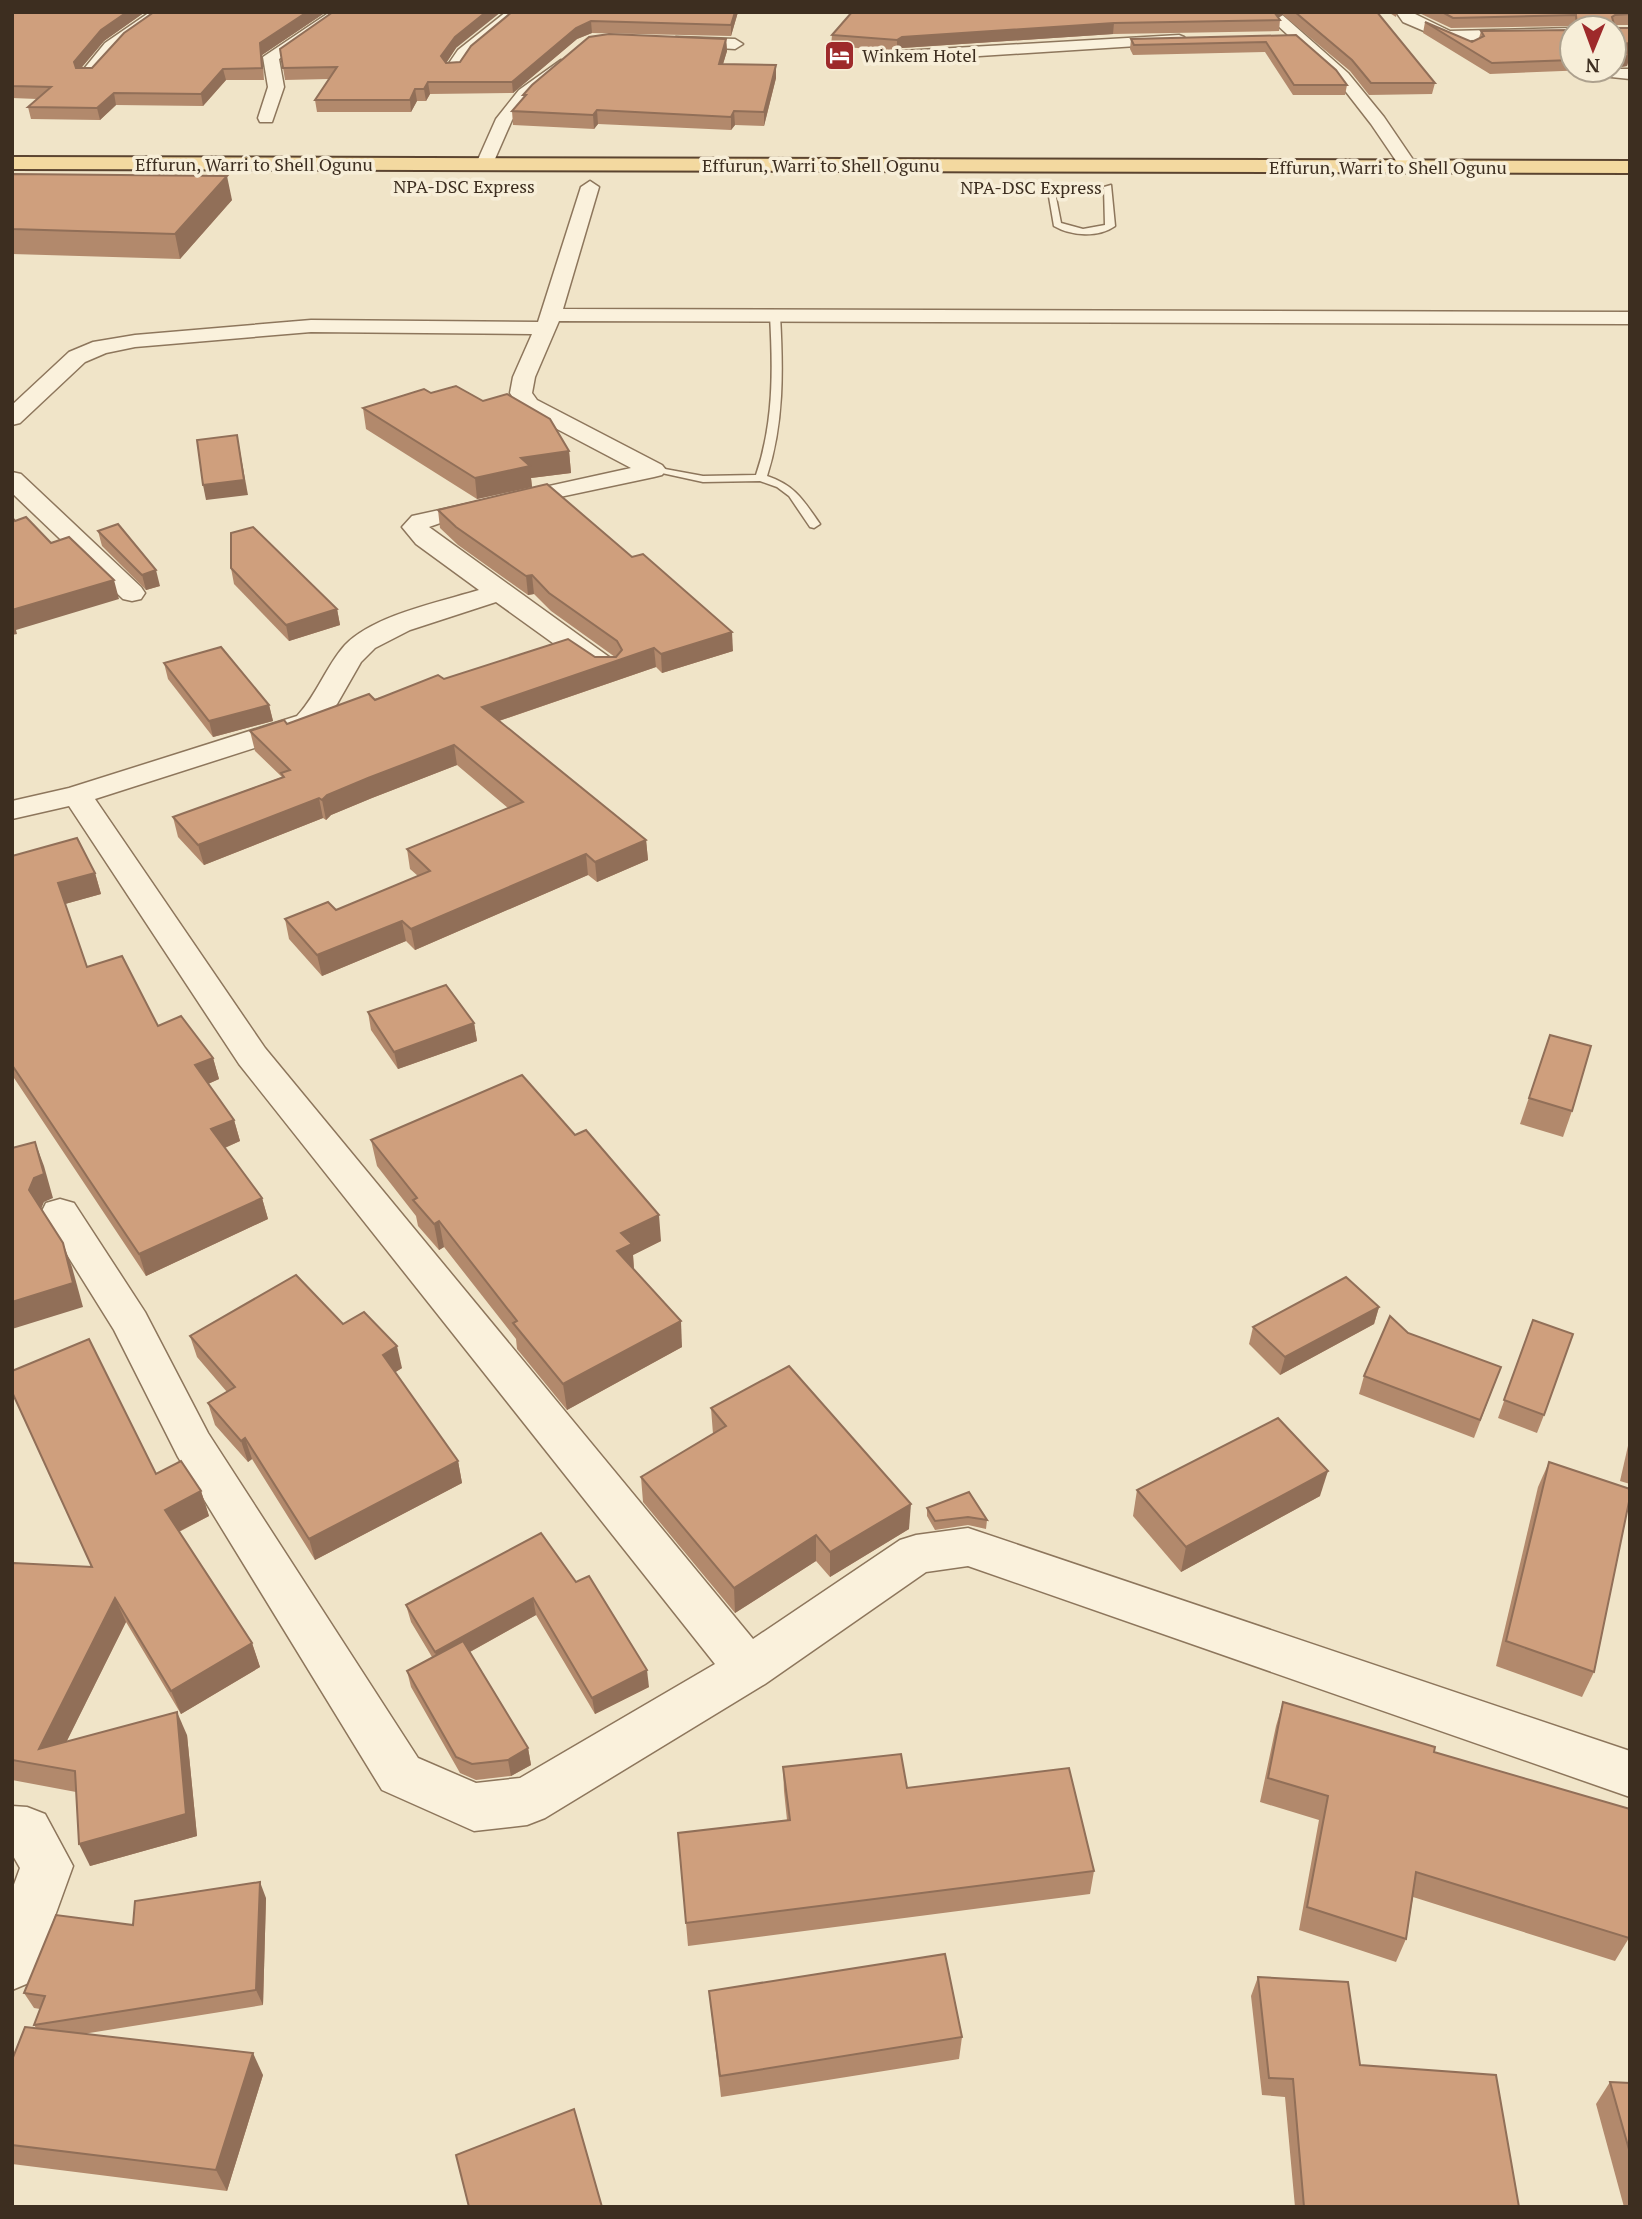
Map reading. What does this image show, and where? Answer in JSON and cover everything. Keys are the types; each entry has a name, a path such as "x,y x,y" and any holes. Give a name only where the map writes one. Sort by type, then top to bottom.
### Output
{"main road":[{"name":"Effurun, Warri to Shell Ogunu","path":"12,163 1630,167"},
{"name":"NPA-DSC Express","path":"1043,187 1115,187"}],"street":[{"path":"87,75 99,56 130,28 161,12"},
{"path":"265,118 276,87 271,57 341,12"},
{"path":"453,69 464,52 516,12"},
{"path":"1270,12 1342,76 1378,121 1409,167"},
{"path":"1403,12 1409,19 1489,54"},
{"path":"1447,36 1558,33"},
{"path":"1272,38 1299,37"},
{"path":"902,56 1192,40"},
{"path":"666,42 736,44"},
{"path":"485,164 504,119 525,93 577,51"},
{"path":"590,187 548,321 521,393 529,405 654,470"},
{"path":"12,418 77,357 101,347 135,341 311,326 775,315 1630,318"},
{"path":"607,668 425,540 415,527 421,521 440,515 654,470"},
{"path":"12,479 132,593"},
{"path":"12,810 77,795 307,722 325,706 356,649 384,631 500,592"},
{"path":"77,795 139,892 252,1056 748,1669"},
{"path":"60,1213 131,1323 194,1445 400,1774 474,1807 527,1801 748,1669 916,1554 968,1547 1630,1774"},
{"path":"12,1830 27,1831 47,1866 12,1963"}],"lane":[{"path":"1043,187 1057,224 1062,228 1082,230 1105,229 1110,226 1115,187"},
{"path":"761,478 770,454 779,380 775,315"},
{"path":"654,470 703,479 761,478 781,485 793,494 814,524"}],"building":[{"path":"12,12 127,12 101,30 74,62 76,68 92,68 124,33 154,12 307,12 260,43 262,68 223,69 201,94 114,93 97,108 28,107 51,87 12,86"},
{"path":"333,12 486,12 455,37 441,56 446,63 460,62 471,46 512,12 735,12 731,25 591,21 576,28 512,82 428,82 424,89 415,89 410,100 315,100 337,67 283,68 280,49"},
{"path":"852,12 1274,12 1280,20 1114,23 902,37 897,40 832,35"},
{"path":"1295,12 1377,12 1435,83 1371,83 1352,60"},
{"path":"1442,12 1630,12 1628,14 1453,18"},
{"path":"1425,22 1472,42 1484,36 1481,31 1558,30 1558,61 1492,63"},
{"path":"609,34 726,39 719,64 776,65 764,112 734,111 731,117 597,110 593,115 512,111 532,85 589,37"},
{"path":"1296,35 1336,70 1347,85 1294,85 1266,42 1134,45 1131,39"},
{"path":"12,174 227,176 175,234 12,229"},
{"path":"456,386 483,401 507,394 550,419 569,451 521,458 530,466 475,478 363,408 424,389 431,393"},
{"path":"237,435 244,480 203,485 197,440"},
{"path":"547,484 632,557 643,554 732,632 661,654 654,648 482,707 646,840 595,862 586,854 411,929 402,921 317,955 285,919 328,902 336,910 430,871 407,849 523,802 454,745 327,795 322,800 319,798 198,845 173,817 284,777 281,773 290,770 250,731 284,720 287,724 369,694 375,700 438,675 444,679 568,639 595,657 616,657 622,650 617,641 549,593 532,575 526,576 456,527 438,510"},
{"path":"12,517 15,521 26,517 51,543 69,537 114,580 12,610"},
{"path":"118,524 156,570 142,575 98,531"},
{"path":"253,527 337,609 286,625 231,568 231,533"},
{"path":"221,647 269,705 209,721 164,663"},
{"path":"77,838 95,873 58,883 87,967 122,956 158,1026 181,1016 213,1058 195,1065 234,1120 211,1129 262,1198 139,1254 12,1065 12,856"},
{"path":"446,985 474,1023 394,1052 368,1012"},
{"path":"1550,1035 1591,1046 1572,1111 1529,1098"},
{"path":"522,1075 575,1135 586,1130 659,1215 621,1233 632,1244 617,1251 681,1321 563,1384 513,1323 517,1321 439,1221 434,1224 413,1200 417,1198 371,1140"},
{"path":"35,1142 44,1174 34,1178 29,1190 63,1243 73,1283 12,1302 12,1148"},
{"path":"296,1275 343,1324 364,1312 397,1346 383,1355 458,1461 309,1539 245,1438 241,1441 208,1403 235,1387 190,1336"},
{"path":"1346,1277 1379,1307 1285,1357 1253,1327"},
{"path":"1390,1316 1408,1333 1501,1367 1480,1420 1364,1376"},
{"path":"1533,1320 1573,1334 1544,1415 1504,1400"},
{"path":"89,1339 156,1474 181,1461 201,1491 165,1510 252,1643 171,1691 115,1598 39,1749 177,1712 186,1814 79,1844 75,1771 12,1760 12,1565 92,1567 12,1392 12,1371"},
{"path":"789,1366 911,1504 830,1552 816,1535 734,1588 641,1477 726,1426 711,1408"},
{"path":"1278,1418 1328,1471 1186,1547 1137,1490"},
{"path":"1549,1462 1630,1489 1594,1672 1506,1641"},
{"path":"969,1492 987,1520 968,1517 935,1521 927,1508"},
{"path":"541,1533 576,1582 589,1576 647,1670 592,1698 533,1598 435,1652 406,1605"},
{"path":"463,1641 528,1748 508,1760 472,1764 456,1757 407,1671"},
{"path":"1283,1702 1435,1747 1434,1752 1630,1809 1629,1938 1416,1872 1406,1939 1307,1907 1328,1796 1268,1778"},
{"path":"901,1754 907,1788 1069,1768 1094,1871 686,1923 678,1833 790,1820 783,1767"},
{"path":"260,1882 256,1990 34,2025 45,1996 24,1993 56,1915 133,1925 135,1901"},
{"path":"945,1954 962,2037 720,2076 709,1991"},
{"path":"1258,1977 1348,1982 1360,2065 1496,2075 1519,2207 1304,2207 1293,2079 1269,2078"},
{"path":"25,2027 253,2053 216,2170 12,2145 12,2060"},
{"path":"1610,2082 1630,2083 1630,2153"},
{"path":"574,2109 602,2207 469,2207 456,2155"}],"place":[{"name":"Winkem Hotel","path":"839,55"}]}
